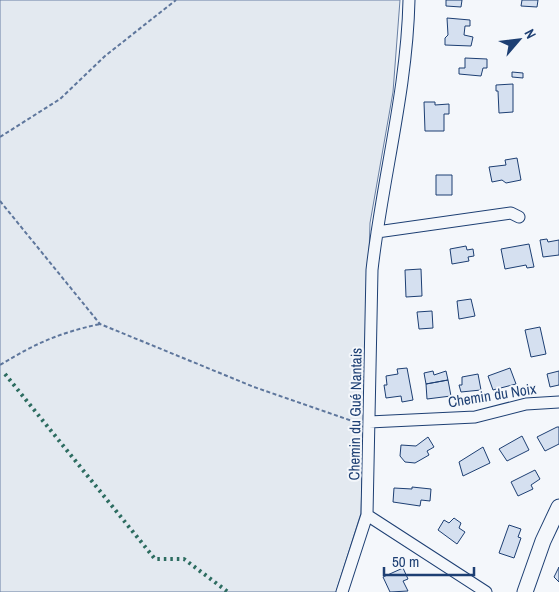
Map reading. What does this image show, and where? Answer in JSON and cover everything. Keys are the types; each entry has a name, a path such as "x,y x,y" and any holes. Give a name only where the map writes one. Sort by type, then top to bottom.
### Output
{"street":[{"name":"Chemin du Gué Nantais","path":"342,592 368,515 372,270 376,232 401,95 409,0"},
{"path":"376,232 511,213 518,217"},
{"name":"Chemin du Noix","path":"369,424 475,416 526,404 559,402"},
{"path":"525,592 543,541 559,507"},
{"path":"368,515 486,592"}],"path":[{"path":"0,137 60,99 105,56 176,0"},
{"path":"0,201 100,324 254,387 369,424"},
{"path":"0,365 34,344 65,332 100,324"}],"shaded area":[{"path":"0,0 400,0 393,92 370,223 361,513 336,592 0,592"}],"building":[{"path":"446,0 462,0 461,7 446,6"},
{"path":"522,0 538,0 537,7 521,6"},
{"path":"447,18 470,20 470,26 465,26 464,35 473,37 471,46 445,45 445,38 448,35"},
{"path":"465,58 487,59 487,68 483,68 481,76 459,74 459,68 465,68"},
{"path":"512,72 523,73 523,78 512,77"},
{"path":"513,84 513,112 499,113 496,85"},
{"path":"424,102 435,102 435,105 449,104 449,114 444,114 444,131 425,131"},
{"path":"517,158 521,180 506,183 502,180 492,182 489,167 506,165 505,160"},
{"path":"436,175 452,175 452,195 436,195"},
{"path":"547,239 548,242 559,240 559,255 543,257 540,240"},
{"path":"529,244 534,267 527,268 526,265 505,269 501,249"},
{"path":"466,246 467,250 473,249 474,256 468,257 469,261 452,264 450,249"},
{"path":"421,269 422,296 406,297 405,270"},
{"path":"471,299 475,316 459,319 457,301"},
{"path":"432,311 433,328 419,329 417,312"},
{"path":"540,327 546,354 531,357 525,330"},
{"path":"407,368 413,400 402,402 401,396 386,398 384,385 387,385 386,376 398,374 397,369"},
{"path":"510,368 516,384 493,390 488,376"},
{"path":"433,371 434,375 446,371 448,380 426,384 424,373"},
{"path":"559,371 559,385 550,387 547,374"},
{"path":"478,374 481,390 461,392 459,385 462,385 462,377"},
{"path":"448,380 451,396 427,399 426,384"},
{"path":"559,427 559,444 545,451 537,437"},
{"path":"522,436 529,450 507,461 499,449"},
{"path":"428,437 434,447 427,451 429,455 415,463 405,462 400,456 401,445 416,446"},
{"path":"483,447 490,463 463,476 459,462"},
{"path":"535,470 540,479 531,485 533,489 518,496 511,482"},
{"path":"412,487 431,489 430,501 421,500 420,506 393,502 394,488 412,489"},
{"path":"454,518 461,523 459,528 465,532 457,544 438,530 444,520 449,523"},
{"path":"509,525 521,529 518,537 521,538 514,558 499,553"},
{"path":"559,567 559,582 554,577"},
{"path":"403,568 408,579 403,581 408,591 390,592 383,577"}],"hedge":[{"path":"5,374 155,559 184,559 228,592"}]}
